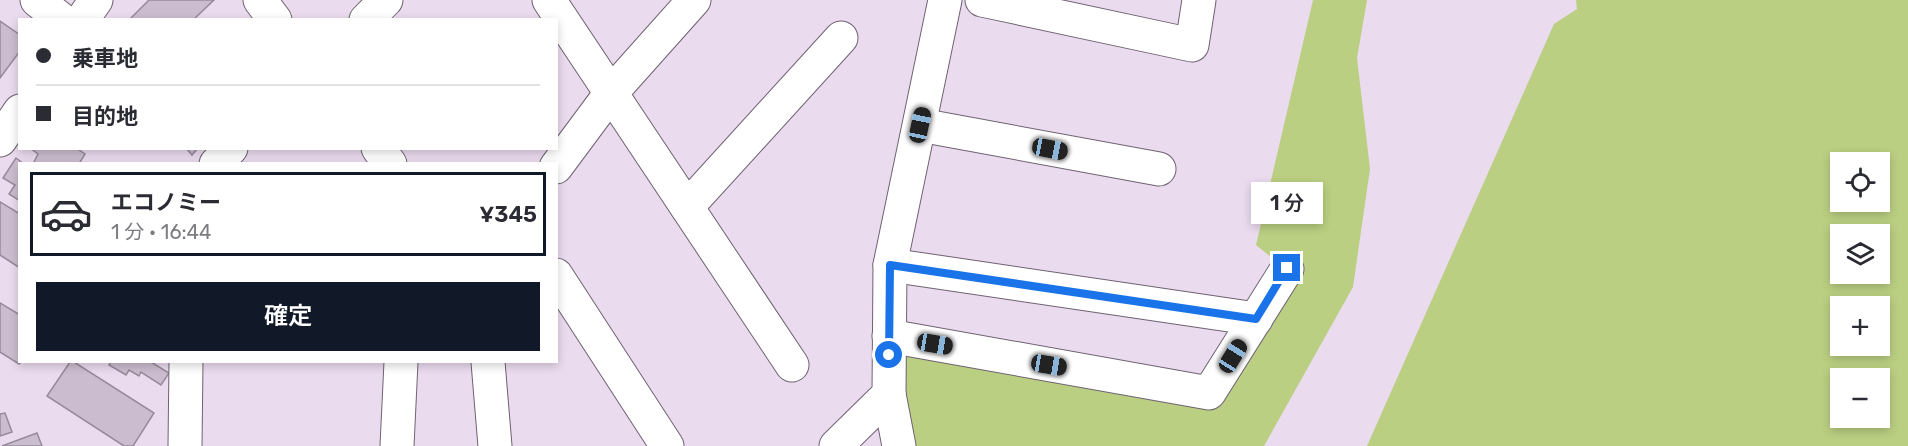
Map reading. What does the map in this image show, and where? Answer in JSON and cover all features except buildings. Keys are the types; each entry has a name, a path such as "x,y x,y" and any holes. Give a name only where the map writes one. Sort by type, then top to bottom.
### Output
{"street":[{"path":"37,0 60,18"},
{"path":"83,18 96,0"},
{"path":"260,0 274,18"},
{"path":"368,18 386,0"},
{"path":"549,0 792,365"},
{"path":"558,164 611,93 694,0"},
{"path":"899,446 889,394 890,265 945,0"},
{"path":"982,0 1192,45 1200,0"},
{"path":"687,207 841,38"},
{"path":"0,140 18,114"},
{"path":"920,125 1160,169"},
{"path":"218,162 229,150"},
{"path":"890,265 1256,319"},
{"path":"889,336 1209,393 1287,268"},
{"path":"558,278 667,446"},
{"path":"184,446 186,363"},
{"path":"397,446 401,363"},
{"path":"488,363 495,446"},
{"path":"836,446 889,394"}],"green space":[{"path":"1313,0 1367,0 1357,58 1370,169 1353,287 1264,446 900,446 889,336 1209,393 1286,269 1256,245"},
{"path":"1576,0 1908,0 1908,446 1367,446 1554,24 1577,9"}],"route":[{"path":"889,355 890,265 1256,319 1287,268"}]}
